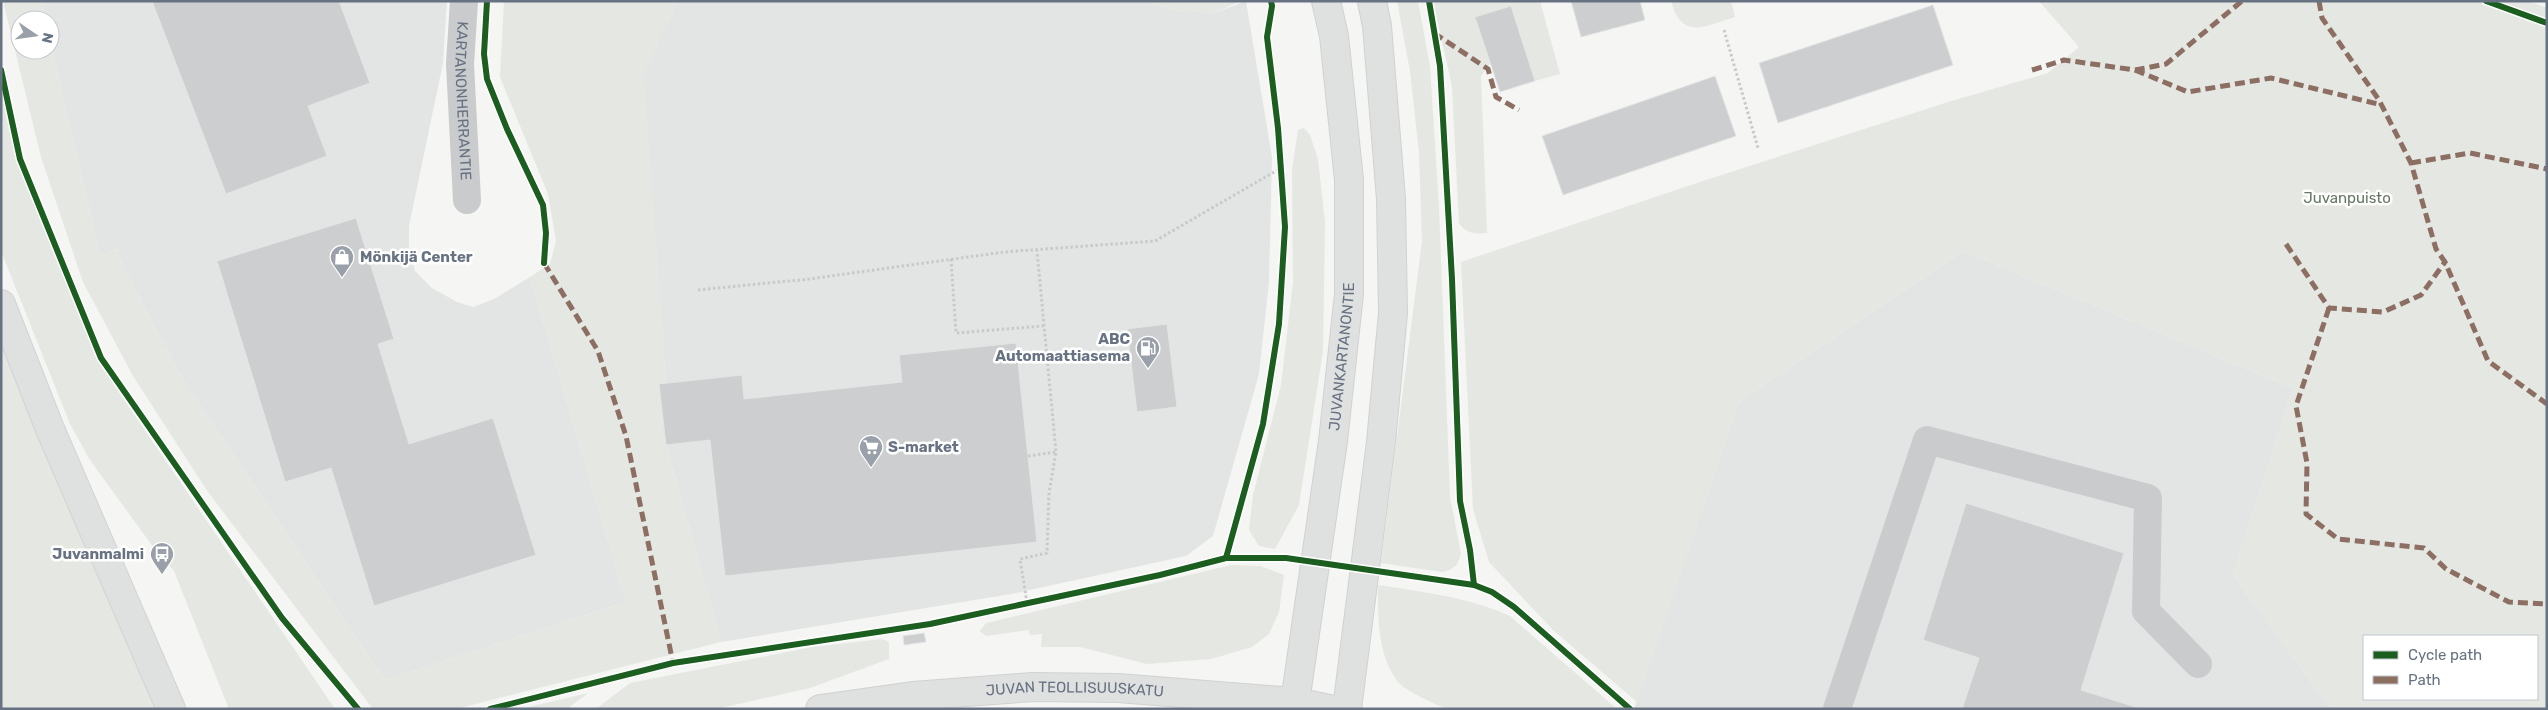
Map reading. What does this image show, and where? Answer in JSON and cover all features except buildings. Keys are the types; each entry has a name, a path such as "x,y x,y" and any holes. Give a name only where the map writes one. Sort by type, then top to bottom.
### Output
{"main road":[{"name":"JUVANKARTANONTIE","path":"1296,705 1333,441 1349,294 1349,180 1334,36 1326,1"},
{"path":"1347,709 1381,442 1394,313 1391,199 1377,26 1372,1"},
{"path":"1,304 50,429 171,709"},
{"name":"JUVAN TEOLLISUUSKATU","path":"820,709 913,696 1033,687 1118,688 1329,709"}],"street":[{"name":"KARTANONHERRANTIE","path":"464,1 460,64 467,200"},
{"path":"1837,709 1928,440 2148,498 2146,611 2198,664"}],"path":[{"path":"1724,30 1758,148"},
{"path":"1281,160 1282,178"},
{"path":"698,290 809,279 1004,252 1037,252 1155,241 1281,168"},
{"path":"1027,604 1020,559 1047,554 1049,493 1056,452 1037,252"},
{"path":"951,260 956,333 1043,326"},
{"path":"1028,456 1056,452"},
{"path":"1017,606 1036,602"}],"shaded area":[{"path":"41,1 447,1 443,63 409,226 409,248 415,271 432,288 457,302 473,307 494,299 530,277 626,602 385,680 183,380 123,267 117,249 100,255 54,60 60,60 60,10 43,10"},
{"path":"678,1 1147,1 1174,10 1214,13 1246,1 1272,157 1269,282 1259,374 1213,536 1186,556 1011,594 721,642 666,445 659,384 666,383 643,74"},
{"path":"1963,251 2293,388 2233,575 2331,709 1634,709 1739,402"}],"green space":[{"path":"3,1 41,1 43,10 10,10 10,30"},
{"path":"504,1 678,1 644,74 666,383 659,384 666,445 721,642 456,709 373,709 208,492 133,376 83,282 41,157 17,60 54,60 100,255 117,249 123,267 183,380 385,680 626,602 530,277 550,264 556,241 548,194 500,77"},
{"path":"1147,1 1241,1 1214,13 1174,10"},
{"path":"1397,1 1418,1 1430,66 1439,207 1450,497 1461,554 1455,567 1442,572 1381,563 1422,241 1419,153 1410,71"},
{"path":"1433,1 1540,1 1560,74 1535,81 1511,6 1476,17 1490,63 1481,76 1487,233 1471,232 1459,223 1452,86"},
{"path":"1671,1 1731,1 1735,17 1704,26 1688,26 1681,22"},
{"name":"Juvanpuisto","path":"2039,1 2528,1 2547,8 2547,709 2331,709 2233,575 2293,388 1963,251 1739,402 1637,702 1553,630 1489,562 1473,509 1461,262 1948,102 2048,73 2079,47"},
{"path":"1,64 21,157 97,360 335,709 229,709 174,571 151,544 90,460 70,424 1,251"},
{"path":"1304,128 1310,135 1318,159 1325,223 1323,351 1299,505 1275,549 1259,546 1249,530 1253,495 1281,385 1293,282 1292,170 1298,130"},
{"path":"1,343 155,709 1,709"},
{"path":"1231,565 1260,566 1284,575 1279,612 1269,634 1252,647 1211,659 1147,664 1080,647 1041,647 1042,634 1030,635 1029,630 986,636 980,631 986,623"},
{"path":"1378,585 1462,600 1510,616 1617,709 1448,709 1437,705 1401,685 1391,671 1382,647 1380,635"},
{"path":"882,639 889,642 889,659 810,688 716,709 596,709 630,683 812,647"},
{"path":"588,693 567,709 520,709"}],"marked path":[{"path":"2032,70 2064,60 2135,70 2166,64 2242,1"},
{"path":"2319,1 2322,18 2379,100 2411,163 2436,249 2445,262 2488,361 2547,404"},
{"path":"1434,33 1488,69 1496,97 1519,110"},
{"path":"2135,70 2188,92 2271,78 2382,105"},
{"path":"2411,163 2470,153 2547,169"},
{"path":"2286,244 2329,308 2383,312 2421,295 2445,262"},
{"path":"544,263 598,351 626,436 673,663"},
{"path":"2329,308 2296,406 2307,463 2306,514 2338,539 2424,548 2446,569 2509,602 2547,604"}],"cycle path":[{"path":"487,1 484,54 487,79 507,129 543,205 546,233 544,263"},
{"path":"1226,558 1263,424 1279,324 1285,227 1278,128 1267,37 1272,6 1271,1"},
{"path":"1429,1 1440,66 1452,279 1460,501 1470,550 1474,585"},
{"path":"2486,1 2547,23"},
{"path":"1,70 20,159 101,358 282,618 358,709"},
{"path":"490,709 673,663 930,624 1160,575 1226,558 1286,558 1474,585 1492,592 1514,607 1630,709"}],"place":[{"name":"Mönkijä Center","path":"342,278"},
{"name":"ABC Automaattiasema","path":"1148,369"},
{"name":"S-market","path":"871,468"},
{"name":"Juvanmalmi","path":"162,575"}]}
